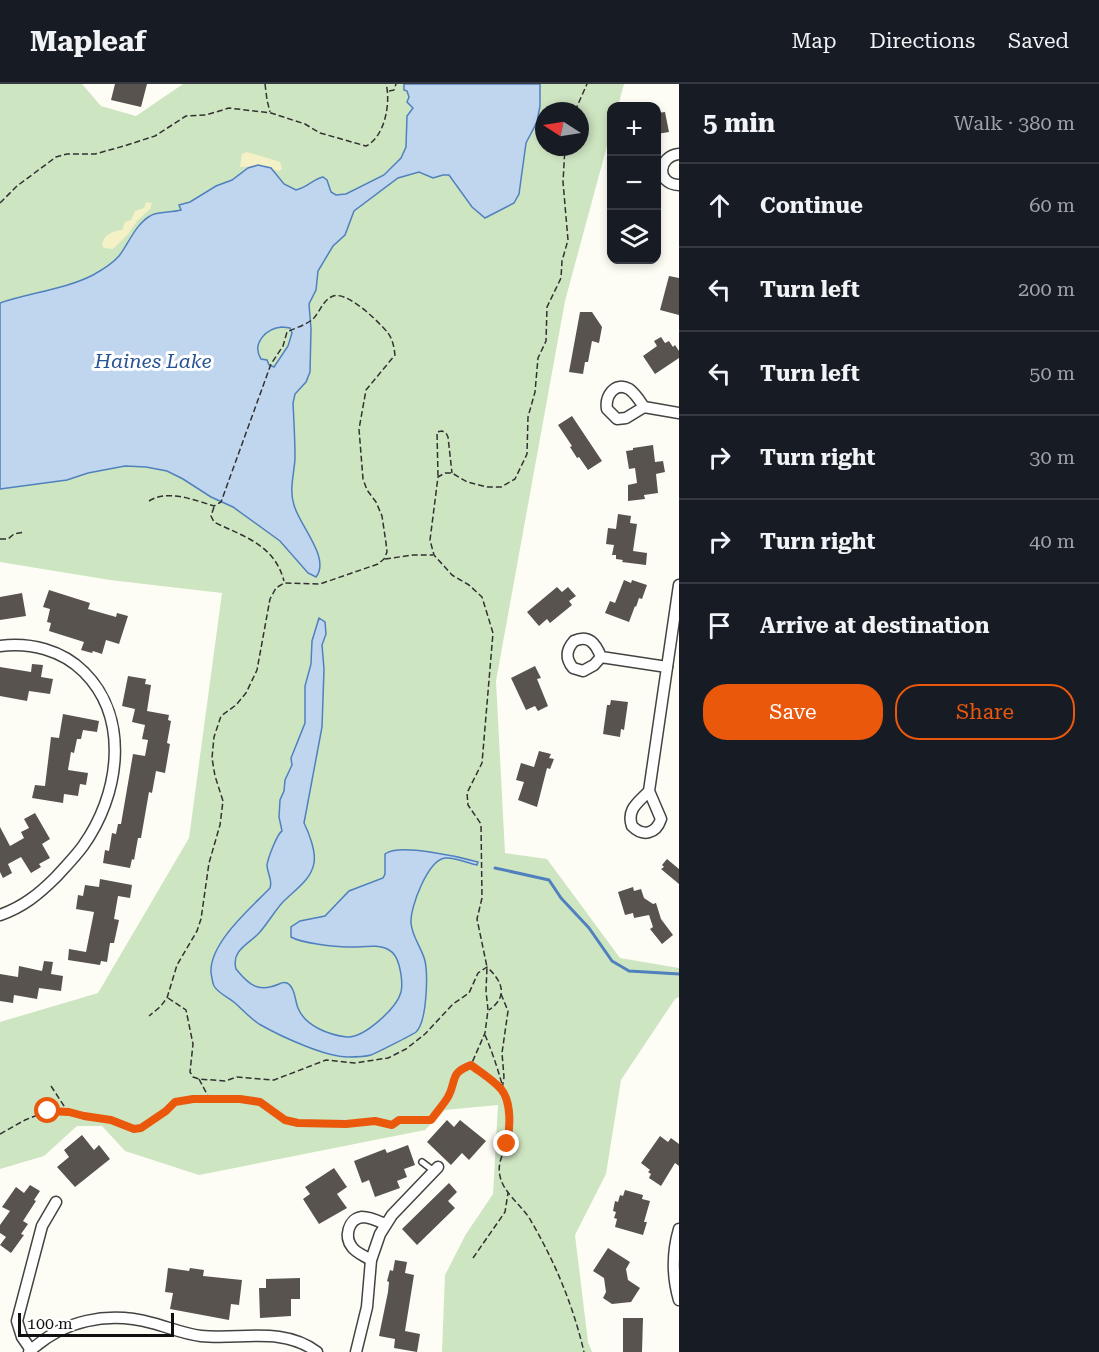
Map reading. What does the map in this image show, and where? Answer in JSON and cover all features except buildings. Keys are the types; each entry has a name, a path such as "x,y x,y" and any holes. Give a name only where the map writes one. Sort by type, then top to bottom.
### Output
{"street":[{"path":"679,154 668,158 662,172 668,183 679,185"},
{"path":"644,407 679,413"},
{"path":"649,791 679,585"},
{"path":"0,646 36,647 58,654 79,667 96,685 103,697 112,720 115,742 113,767 105,802 86,842 35,897 19,908 0,915"},
{"path":"601,657 667,667"},
{"path":"356,1352 367,1307 371,1260 385,1224 436,1169"},
{"path":"56,1202 42,1226 17,1321 30,1351 65,1327 89,1320 124,1318 200,1336 275,1336 299,1342 317,1352"},
{"path":"371,1260 350,1245 348,1230 354,1221 363,1217 385,1224"},
{"path":"679,1228 673,1263 679,1300"}],"lane":[{"path":"422,1162 436,1169"}],"path":[{"path":"265,84 271,113"},
{"path":"0,203 17,186 56,158 66,154 95,154 124,146 155,136 186,116 206,115 229,108 271,113 304,124 320,133 366,146 372,143 384,121 388,91 386,84"},
{"path":"388,91 394,90 396,84"},
{"path":"579,102 587,84"},
{"path":"438,477 445,473 452,473 467,482 487,487 501,487 515,479 527,454 528,417 535,392 538,358 546,341 547,306 561,278 562,261 568,240 563,182 564,156"},
{"path":"149,1016 167,998 177,965 197,931 201,919 209,863 220,825 223,801 212,758 214,737 221,716 236,705 246,693 257,670 270,599 276,588 284,583 320,584 378,564 387,552 382,516 363,479 359,429 366,390 395,355 393,343 388,333 375,319 347,297 340,295 331,297 313,319 287,332 283,346 272,364 221,502 214,506 211,516 214,522 265,548 273,557 284,583"},
{"path":"0,1134 25,1120 48,1111 69,1112 111,1120 134,1129 141,1128 175,1102 209,1099 240,1099 260,1102 285,1120 298,1123 346,1124 375,1121 392,1125 399,1120 431,1120 448,1096 454,1076 461,1069 471,1065 485,1034 488,1010 487,968 477,919 483,898 481,824 468,805 467,793 482,763 493,633 482,597 469,585 452,575 434,555 430,540 438,477 437,432 446,433 452,473"},
{"path":"149,501 154,497 178,496 214,506"},
{"path":"0,539 8,539 14,534 25,532"},
{"path":"384,559 434,555"},
{"path":"487,968 500,980 501,994 508,1011 502,1053 504,1077 502,1090"},
{"path":"167,998 186,1010 193,1044 190,1072 193,1077 225,1081 237,1077 274,1080 326,1060 355,1063 388,1058 406,1049 425,1034 453,1004 469,993 478,973 487,968"},
{"path":"488,1010 495,1006 501,994"},
{"path":"485,1034 495,1059 507,1104 510,1131 499,1163 500,1177 508,1192 528,1215 551,1255 576,1320 584,1352"},
{"path":"471,1065 502,1090"},
{"path":"199,1079 209,1099"},
{"path":"51,1086 69,1112"},
{"path":"473,1258 505,1212 508,1192"}],"green space":[{"path":"0,84 82,84 101,106 136,116 183,84 624,84 619,102 607,102 607,146 565,301 496,681 505,853 547,859 620,958 679,968 679,997 675,999 621,1080 606,1174 575,1235 588,1342 592,1352 442,1352 445,1275 466,1234 493,1194 498,1105 445,1110 425,1130 199,1175 125,1151 102,1126 77,1126 44,1156 0,1169 0,1022 98,993 189,838 222,593 110,580 0,562"}],"sand":[{"path":"247,152 280,162 282,169 278,171 265,166 240,167 242,154"},
{"path":"146,202 152,203 150,209 137,221 128,234 113,249 104,248 102,245 106,236 122,230 125,222 131,220 135,211 144,208"}],"water":[{"name":"Haines Lake","path":"404,84 540,84 540,102 535,102 535,126 526,143 519,194 514,203 485,218 472,207 449,175 433,178 419,172 398,178 354,211 345,235 333,246 318,271 316,290 309,304 310,372 306,382 295,394 293,403 295,459 292,488 297,513 320,561 320,569 316,577 308,573 280,541 233,507 167,471 125,466 88,473 67,480 0,489 0,303 71,284 93,275 116,259 136,229 150,216 156,213 181,210 179,205 190,202 216,186 232,180 248,168 258,165 271,168 284,184 296,190 323,177 327,180 331,192 336,195 346,194 384,175 401,158 406,147 407,116 413,108 407,102 409,97 407,91 404,90","holes":["282,327 290,328 292,333 288,346 274,367 269,365 267,360 261,359 258,347 266,333"]},
{"path":"319,618 325,622 326,634 322,645 324,669 322,727 304,823 313,848 314,863 305,880 282,903 259,933 238,952 235,962 236,969 255,986 265,988 283,983 290,985 301,1014 312,1025 347,1037 362,1033 387,1014 401,992 400,971 394,954 380,947 342,947 302,941 291,937 291,927 300,921 325,916 349,891 383,878 385,854 392,851 416,850 478,862 477,865 445,858 432,867 421,885 411,916 413,933 424,956 426,968 426,998 420,1027 408,1037 363,1057 327,1054 290,1040 259,1024 216,989 211,973 212,962 224,938 270,888 267,865 275,841 282,831 279,817 280,800 292,765 291,758 305,723 305,686 311,664 312,641"}],"waterway":[{"path":"495,868 549,880 561,898 589,928 612,961 629,971 679,974"}],"route":[{"path":"48,1111 69,1112 111,1120 134,1129 141,1128 175,1102 193,1099 240,1099 260,1102 285,1120 298,1123 346,1124 375,1121 392,1125 399,1120 414,1122 431,1120 448,1096 454,1076 461,1069 471,1065 502,1090 507,1104 510,1131 507,1144"}]}
